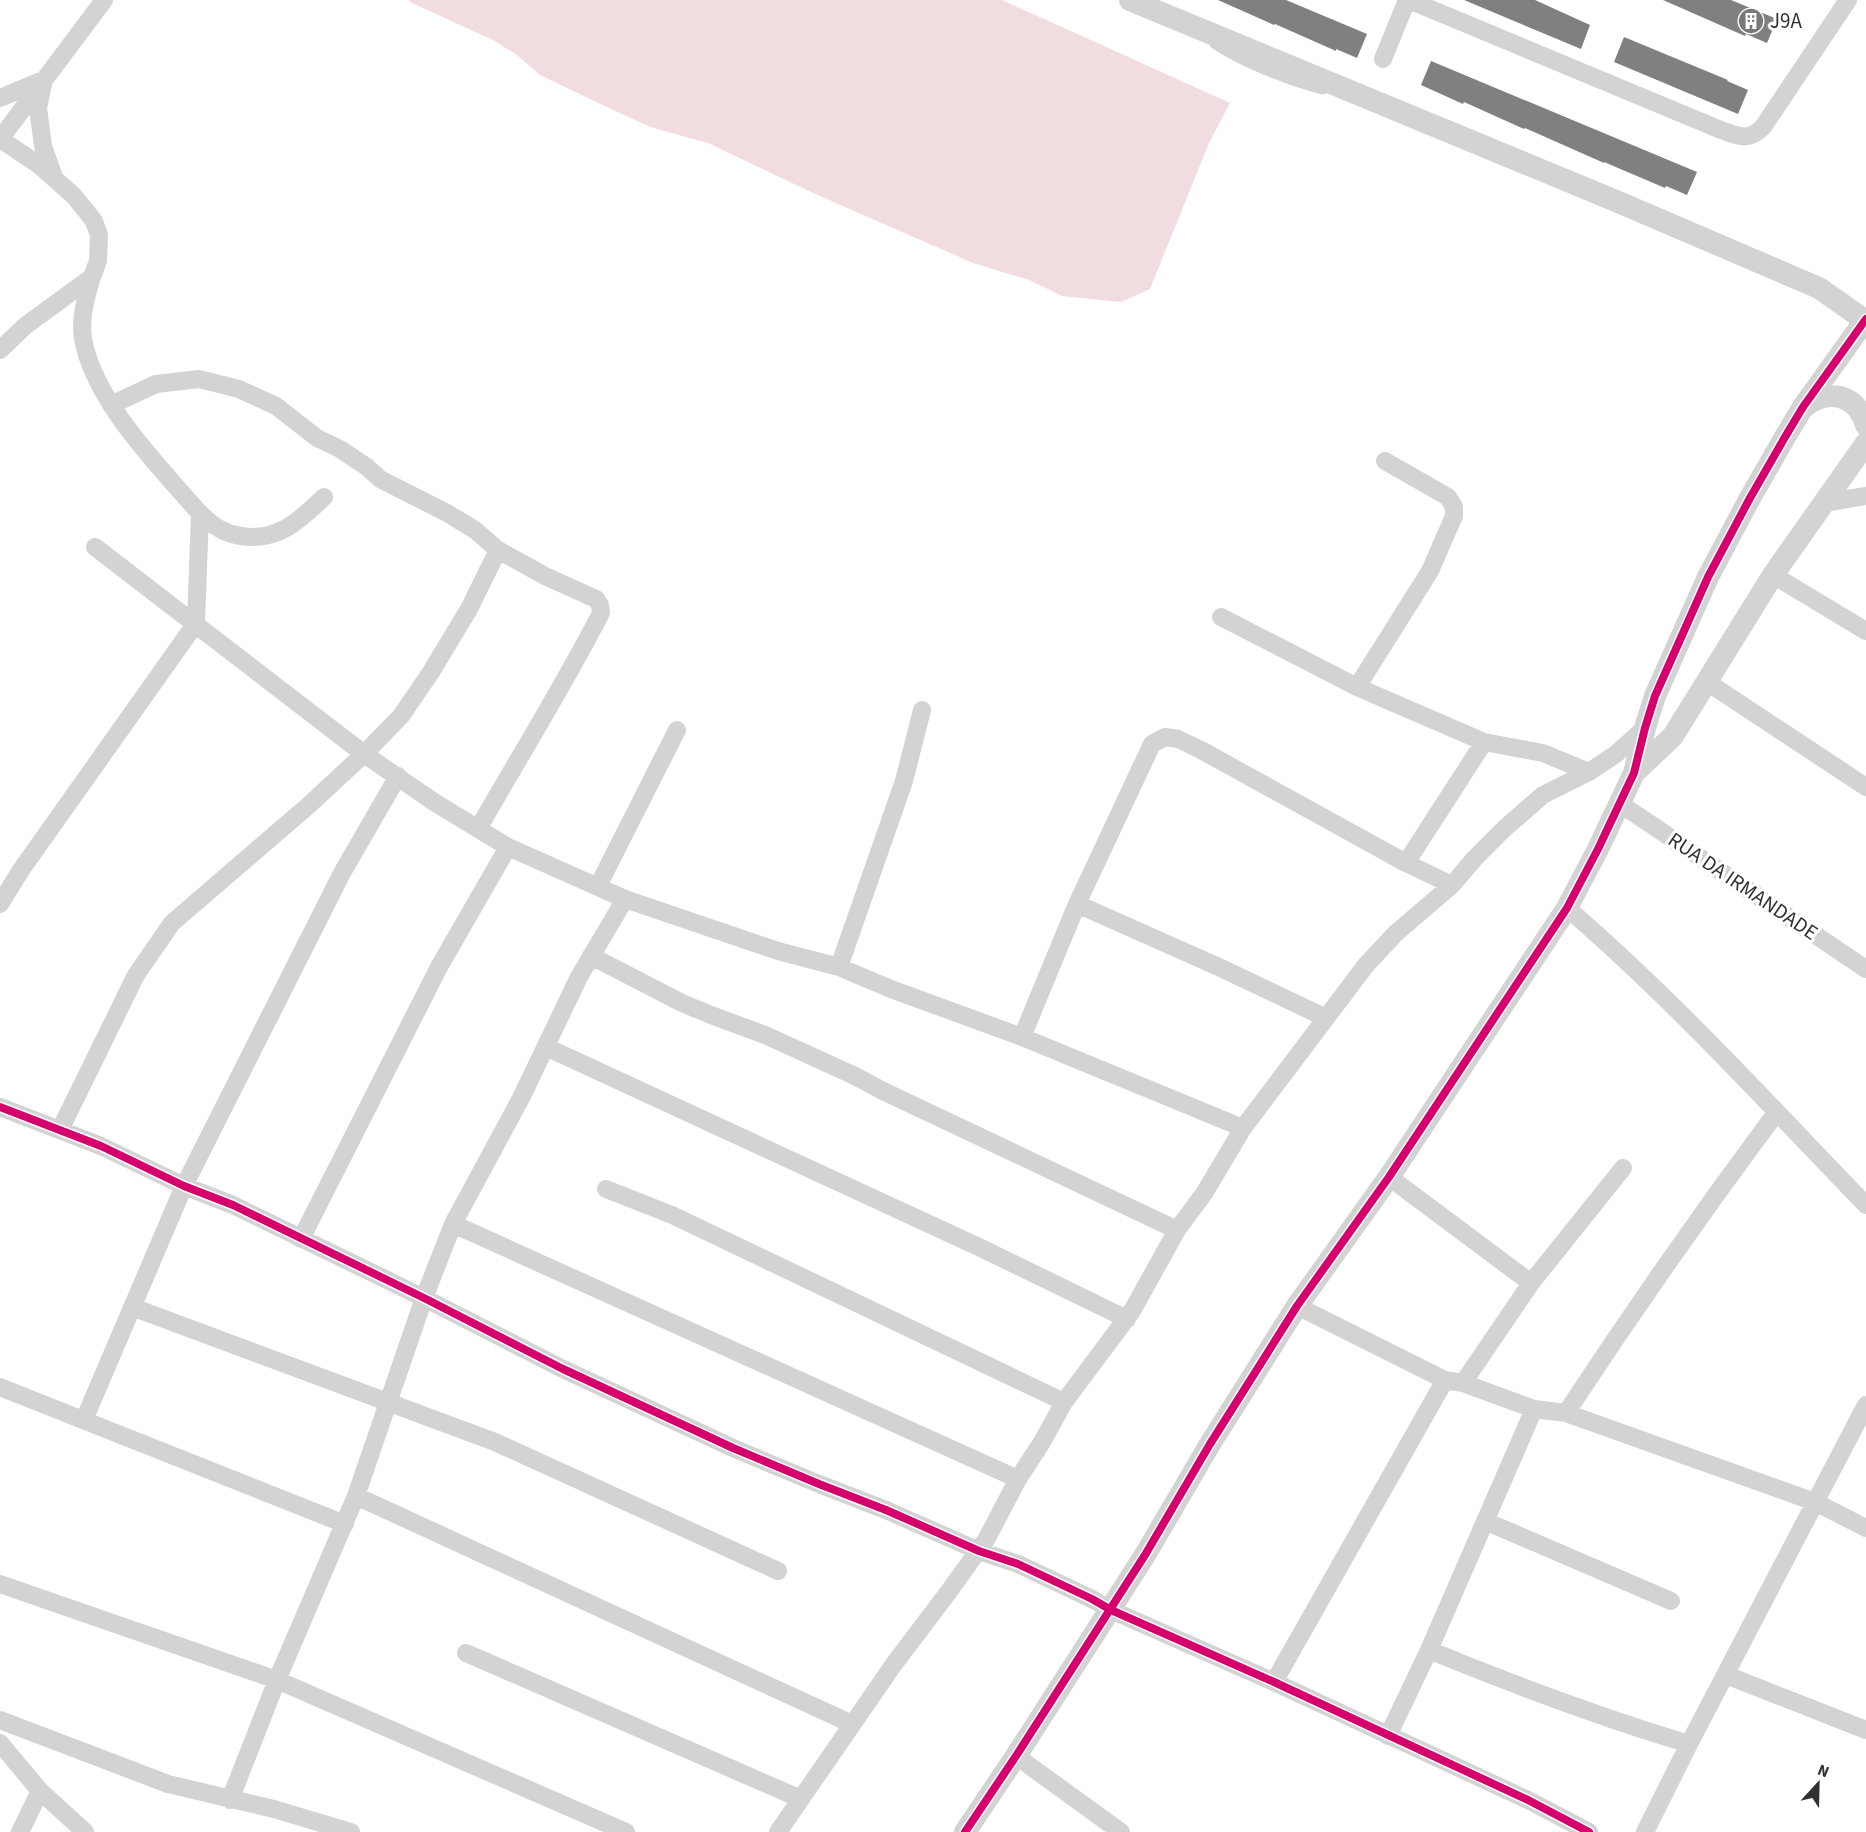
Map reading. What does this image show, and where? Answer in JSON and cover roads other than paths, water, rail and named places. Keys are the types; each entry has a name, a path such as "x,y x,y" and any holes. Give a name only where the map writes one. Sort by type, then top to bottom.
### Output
{"street":[{"path":"104,0 0,139 54,178 85,207 94,221 99,235 98,261 82,309 84,347 101,388 126,428 200,513 219,528 241,536 264,536 286,529 324,497"},
{"path":"964,1832 1111,1610 1210,1444 1297,1306 1389,1177 1567,908 1634,773 1655,696 1708,577 1766,469 1803,407 1866,320 1820,288 1130,0"},
{"path":"1383,59 1408,0 1721,129 1748,137 1753,136 1763,127 1848,0"},
{"path":"0,98 44,80"},
{"path":"44,80 38,108 43,146 54,178"},
{"path":"0,350 25,326 92,277"},
{"path":"111,405 156,384 167,382 199,379 239,389 276,406 317,438 340,449 380,479 447,513 475,530 498,550 596,600 600,605 600,613 574,666 478,829"},
{"path":"1803,407 1822,396 1840,397 1856,406 1866,425"},
{"path":"1634,773 1673,736 1773,575 1864,443"},
{"path":"1357,687 1430,571 1454,516 1454,507 1448,497 1385,461"},
{"path":"1824,503 1866,496"},
{"path":"0,904 21,870 196,623 200,513"},
{"path":"95,547 364,754 434,802 508,847 625,899 778,951 839,967 891,989 1022,1037 1243,1128"},
{"path":"60,1130 136,975 172,923 242,864 364,754 401,716 469,609 498,550"},
{"path":"1773,575 1866,631"},
{"path":"1221,617 1357,687 1484,742 1543,753 1589,772"},
{"path":"1707,682 1866,787"},
{"path":"839,967 904,781 922,710"},
{"path":"778,1832 894,1664 979,1551 1018,1479 1064,1402 1127,1319 1177,1230 1204,1192 1243,1128 1366,965 1396,933 1452,885 1505,828 1543,795 1589,772 1616,754 1645,728"},
{"path":"598,886 677,730"},
{"path":"1022,1037 1077,904 1152,744 1165,737 1178,739 1202,750 1406,863 1452,885"},
{"path":"1406,863 1484,742"},
{"path":"84,1420 184,1186 337,883 398,776"},
{"name":"RUA DA IRMANDADE","path":"1619,803 1866,969"},
{"path":"301,1239 439,967 508,847"},
{"path":"230,1800 277,1680 356,1496 424,1298 453,1224 521,1098 591,956 625,899"},
{"path":"1077,904 1326,1018"},
{"path":"1567,908 1601,937 1677,1010 1866,1204"},
{"path":"591,956 682,1003 765,1035 855,1076 1177,1230"},
{"path":"546,1047 970,1243 1127,1319"},
{"path":"0,1107 101,1146 184,1186 233,1205 563,1369 733,1448 886,1510 979,1551 1018,1564 1111,1610 1274,1682 1528,1800 1589,1832"},
{"path":"1566,1413 1627,1320 1776,1113"},
{"path":"1274,1682 1454,1382 1623,1168"},
{"path":"1389,1177 1532,1283"},
{"path":"606,1189 672,1215 1064,1402"},
{"path":"453,1224 1018,1479"},
{"path":"1297,1306 1454,1382 1534,1409 1566,1413 1815,1502 1866,1528"},
{"path":"132,1307 495,1442 778,1571"},
{"path":"0,1387 345,1524"},
{"path":"1645,1832 1866,1405"},
{"path":"1388,1736 1429,1650 1534,1409"},
{"path":"356,1496 852,1724"},
{"path":"1485,1521 1671,1601"},
{"path":"0,1584 277,1680 626,1832"},
{"path":"1429,1650 1593,1713 1689,1744"},
{"path":"466,1653 801,1799"},
{"path":"1726,1675 1866,1730"},
{"path":"0,1720 168,1784 274,1809 351,1832"},
{"path":"0,1743 40,1791 85,1832"},
{"path":"1016,1756 1121,1832"},
{"path":"20,1832 40,1791"}],"place":[{"name":"J9A","path":"1751,21"}]}
